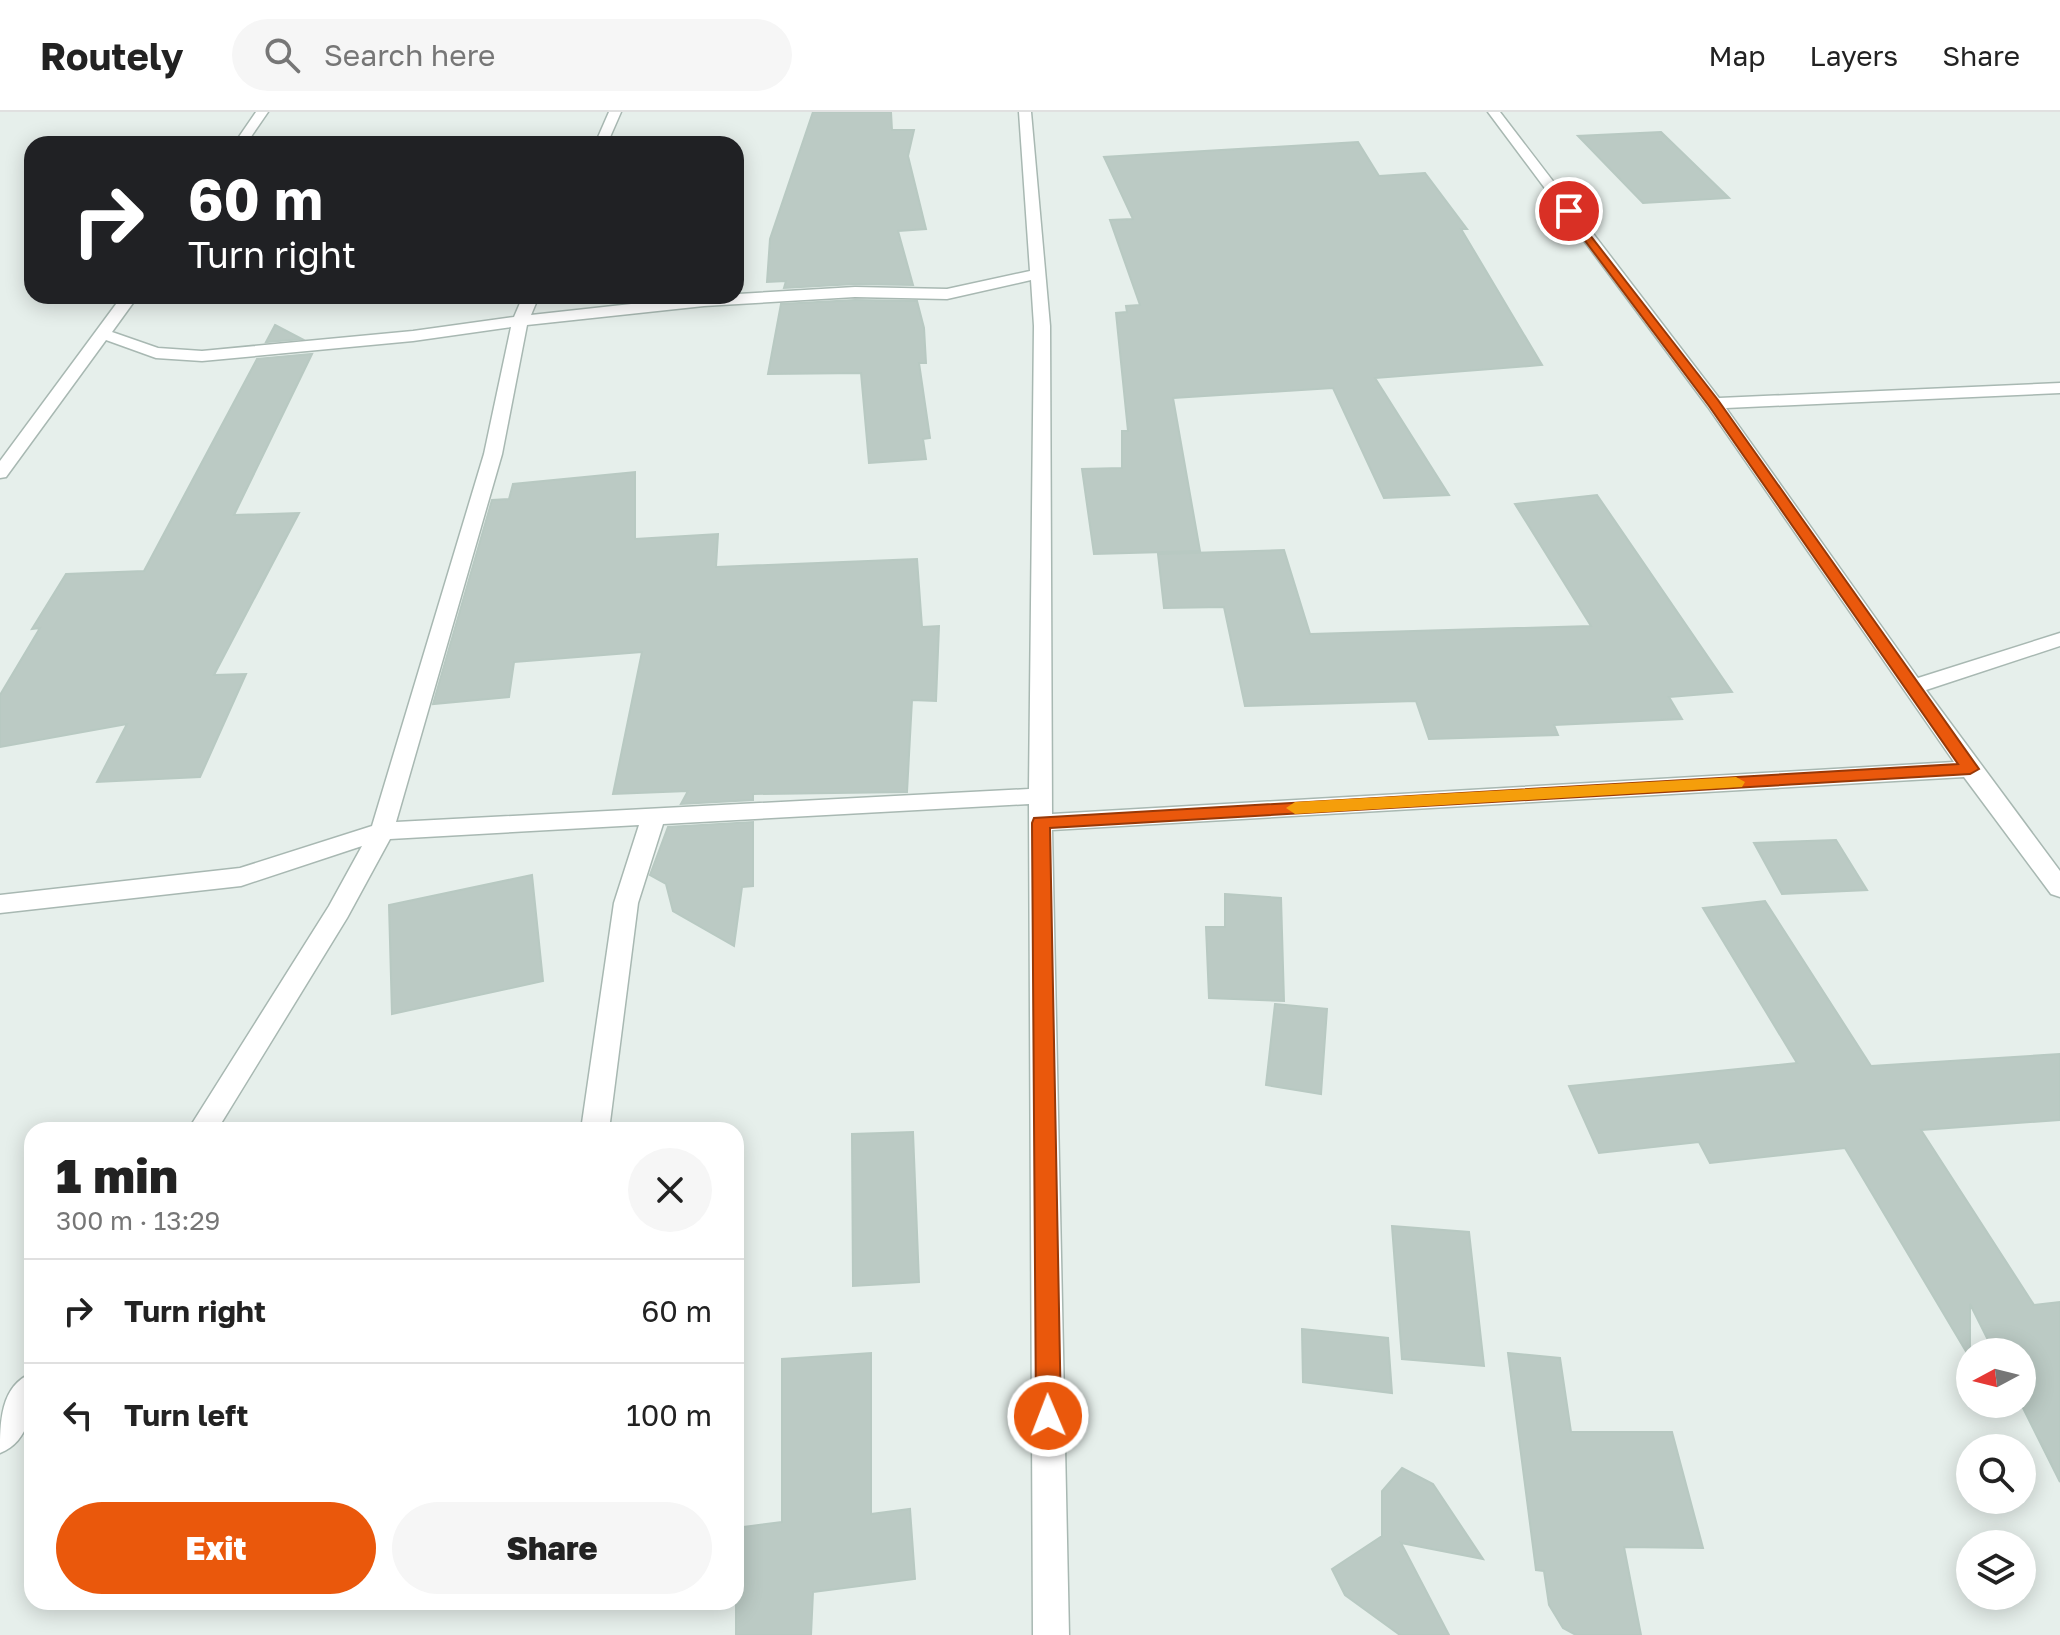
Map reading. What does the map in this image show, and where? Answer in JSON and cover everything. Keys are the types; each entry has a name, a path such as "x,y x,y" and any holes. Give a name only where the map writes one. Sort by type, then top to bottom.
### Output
{"street":[{"path":"246,136 262,112"},
{"path":"604,136 615,112"},
{"path":"1025,112 1042,326 1040,796 1051,1635"},
{"path":"1494,112 1714,403 1970,769 2060,888"},
{"path":"744,299 855,292 947,294 1038,274"},
{"path":"0,473 124,304"},
{"path":"207,1122 338,912 382,831 493,454 520,322 528,304"},
{"path":"103,334 156,353 202,356 413,336 683,304"},
{"path":"1714,403 2060,388"},
{"path":"1913,687 2060,639"},
{"path":"1041,823 1970,769"},
{"path":"0,904 241,877 382,831 653,819 1040,796"},
{"path":"596,1122 626,903 653,819"},
{"path":"0,1437 24,1400"}],"building":[{"path":"813,112 891,112 892,130 914,130 908,156 926,229 898,231 913,285 784,288 786,281 767,282 770,239"},
{"path":"1661,132 1729,198 1643,203 1578,136"},
{"path":"1358,142 1379,176 1425,173 1467,229 1461,229 1542,365 1375,378 1449,495 1384,498 1333,388 1173,398 1200,551 1094,554 1082,469 1122,468 1122,431 1128,431 1116,313 1127,312 1126,306 1140,305 1110,220 1133,219 1104,157"},
{"path":"917,301 924,328 926,363 919,363 930,438 923,439 926,459 869,463 861,373 768,374 781,304"},
{"path":"275,325 302,339 266,342"},
{"path":"312,354 234,515 299,513 214,675 246,674 200,777 97,782 127,724 0,747 0,695 40,628 32,629 66,574 144,571 257,359"},
{"path":"635,472 635,539 718,534 716,567 917,559 922,627 939,626 936,701 912,700 907,792 753,794 753,800 681,804 688,791 613,794 642,652 514,662 509,697 433,704 492,500 509,499 513,484"},
{"path":"1597,495 1732,692 1669,697 1682,719 1554,725 1558,735 1429,739 1416,701 1245,706 1224,607 1164,608 1158,554 1284,550 1310,634 1591,626 1515,504"},
{"path":"753,822 753,886 742,887 734,946 673,911 666,884 650,875 668,827"},
{"path":"1836,840 1867,890 1782,894 1754,843"},
{"path":"532,875 543,981 392,1014 389,905"},
{"path":"1225,894 1281,898 1284,1001 1209,998 1206,927 1225,927"},
{"path":"1765,901 1871,1066 2060,1054 2060,1120 1921,1130 2034,1305 2060,1302 2060,1482 2028,1418 2036,1418 2036,1338 1987,1338 1970,1304 1970,1338 1958,1338 1845,1148 1710,1163 1699,1142 1599,1153 1569,1086 1797,1063 1703,908"},
{"path":"1275,1004 1327,1009 1321,1094 1266,1085"},
{"path":"913,1132 919,1282 853,1286 852,1134"},
{"path":"1392,1226 1469,1232 1484,1366 1402,1359"},
{"path":"1302,1329 1388,1338 1392,1393 1303,1382"},
{"path":"871,1353 871,1514 910,1509 915,1579 813,1592 811,1635 736,1635 736,1610 744,1610 744,1527 782,1522 782,1359"},
{"path":"1508,1353 1560,1358 1571,1432 1672,1432 1703,1548 1624,1547 1641,1635 1576,1635 1563,1628 1549,1605 1544,1571 1536,1570"},
{"path":"1402,1468 1433,1484 1483,1559 1401,1543 1449,1635 1400,1635 1345,1595 1332,1569 1382,1536 1382,1491"}],"slow traffic":[{"path":"1295,808 1736,782"}],"route":[{"path":"1048,1416 1041,823 1970,769 1714,403 1569,211"}]}
